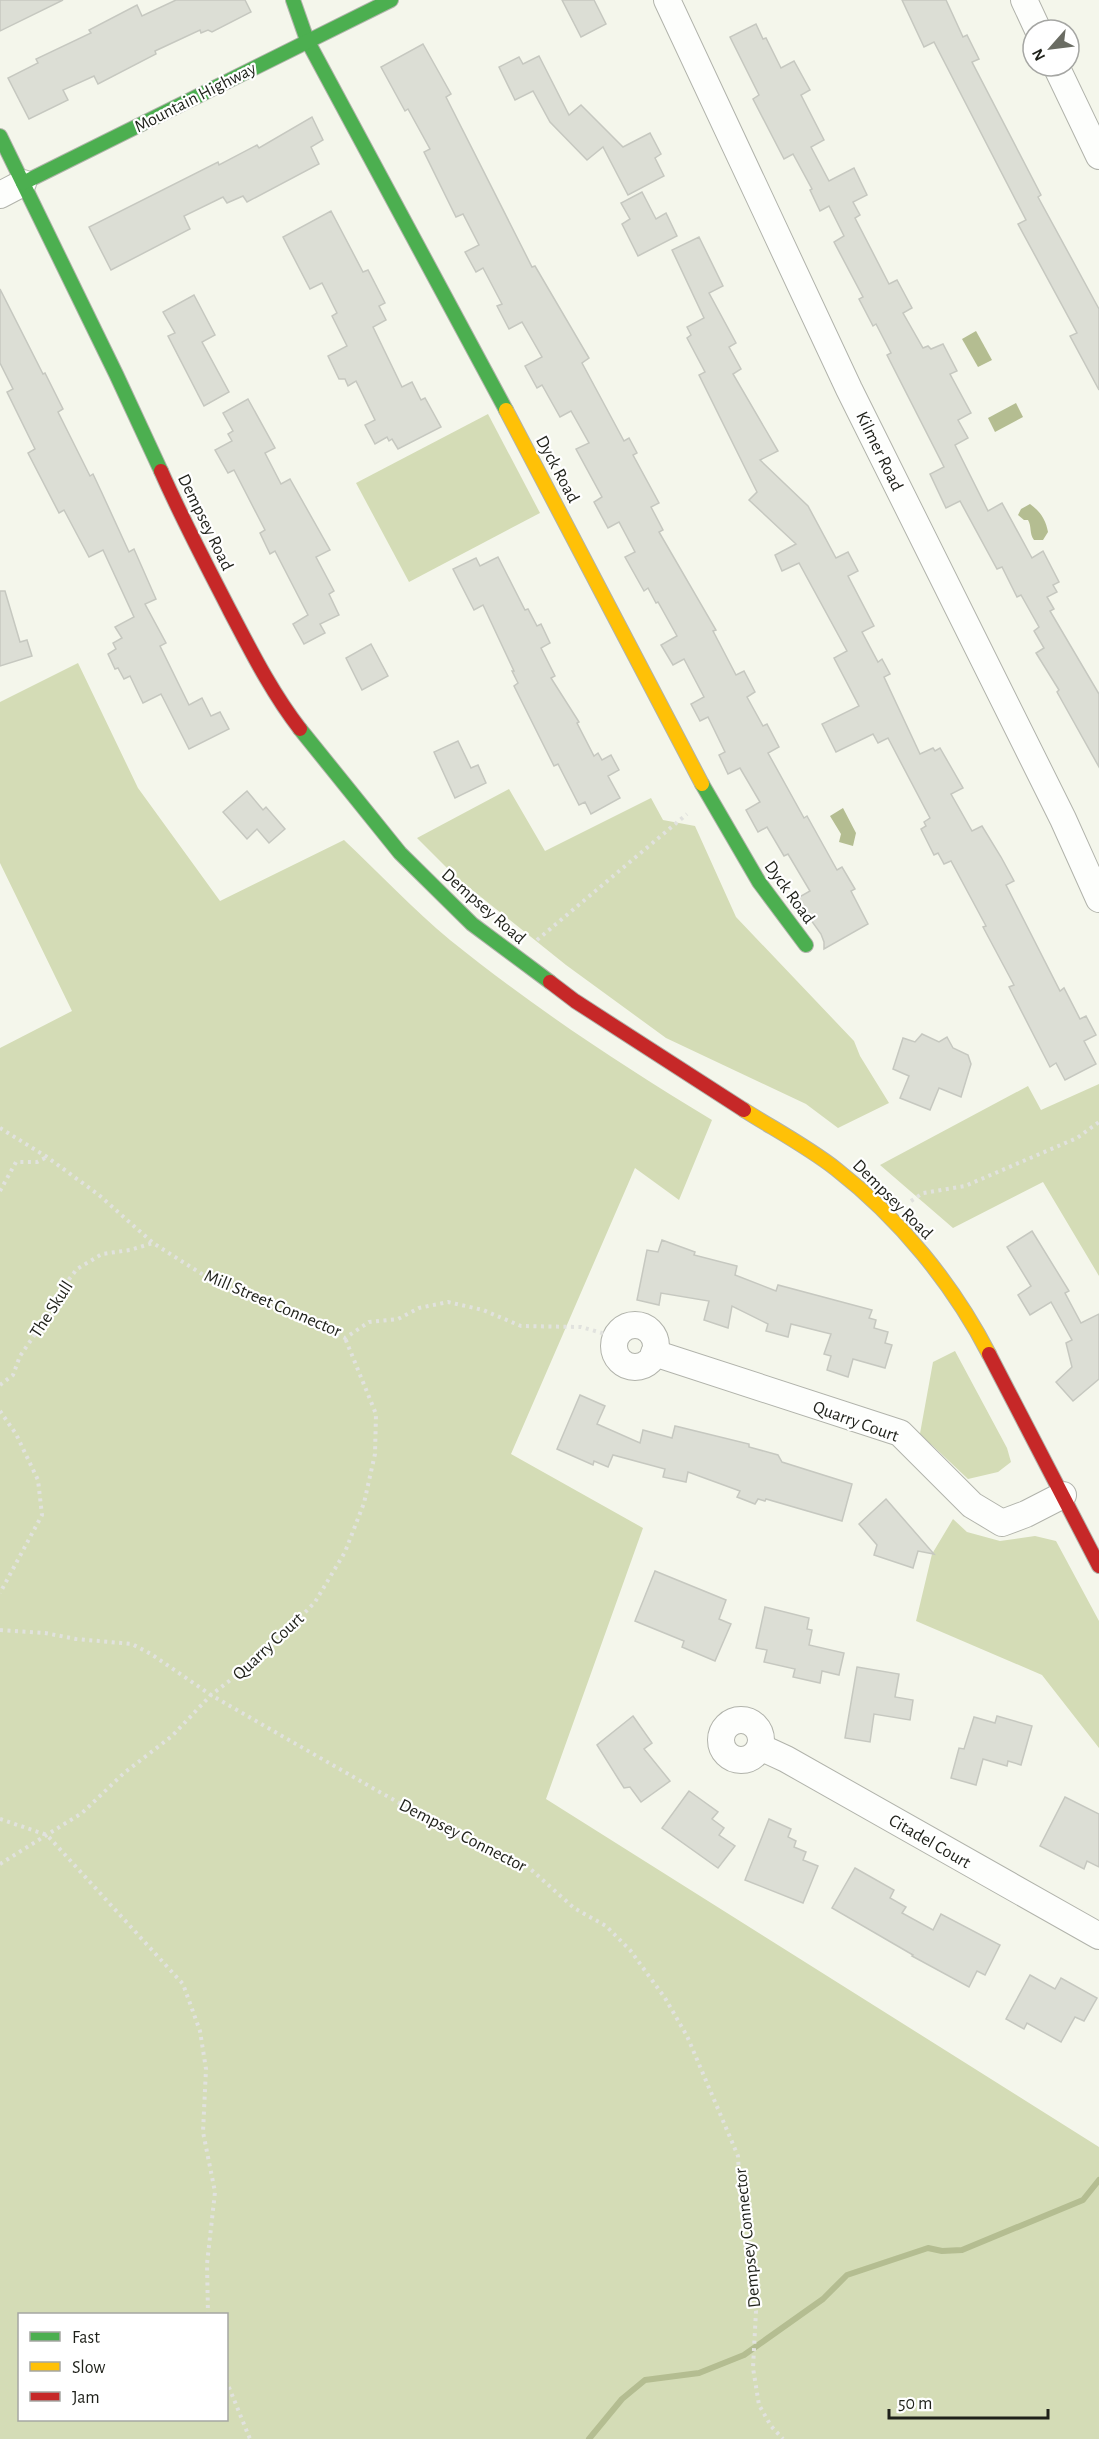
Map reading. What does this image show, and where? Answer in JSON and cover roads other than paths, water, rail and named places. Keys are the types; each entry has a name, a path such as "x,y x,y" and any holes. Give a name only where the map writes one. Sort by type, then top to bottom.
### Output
{"street":[{"name":"Dyck Road","path":"293,0 307,40 574,537 708,796 759,882 806,945"},
{"name":"Mountain Highway","path":"0,195 391,0"},
{"name":"Kilmer Road","path":"667,0 849,389 1064,819 1099,900"},
{"path":"1024,0 1032,18"},
{"path":"1062,78 1099,156"},
{"name":"Dempsey Road","path":"0,136 116,374 180,514 285,710 365,813 400,853 471,924 575,1000 836,1169 889,1216 929,1262 959,1304 982,1342 1099,1566"},
{"name":"Quarry Court","path":"616,1337 614,1343 616,1356 626,1365 639,1367 646,1364 654,1353 900,1433 972,1505 1002,1523 1026,1514 1063,1495"},
{"name":"Citadel Court","path":"760,1747 786,1759 1099,1936"}],"waterway":[{"path":"589,2439 622,2399 645,2380 699,2373 744,2355 823,2299 847,2275 928,2248 942,2251 962,2250 1083,2200 1099,2180"}]}
